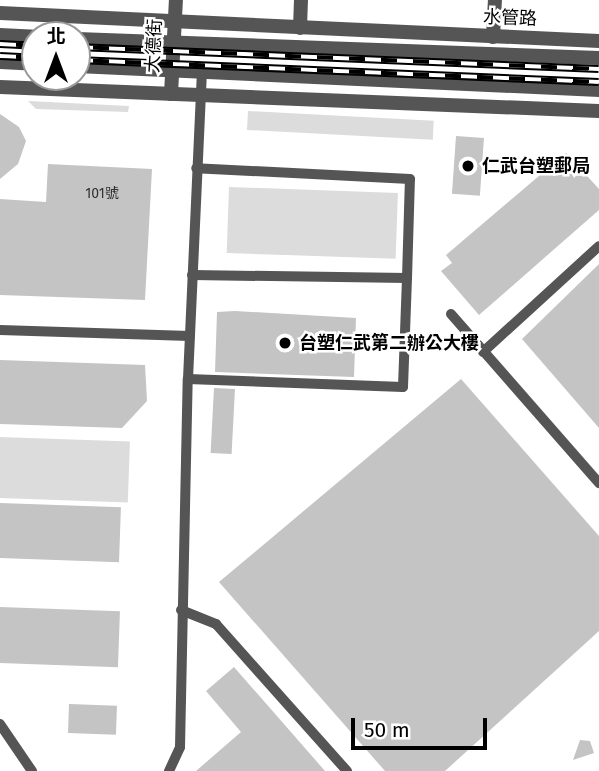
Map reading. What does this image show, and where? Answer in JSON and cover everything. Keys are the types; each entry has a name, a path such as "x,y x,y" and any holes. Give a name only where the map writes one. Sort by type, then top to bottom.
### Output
{"street":[{"name":"大德街","path":"171,94 176,0"},
{"path":"300,28 301,0"},
{"path":"493,37 495,0"},
{"name":"水管路","path":"0,13 599,41"},
{"path":"0,35 21,36"},
{"name":"水管路","path":"91,39 599,58"},
{"path":"0,62 21,63"},
{"path":"91,66 599,90"},
{"path":"0,87 599,111"}],"lane":[{"path":"169,771 180,747 188,379 202,71"},
{"path":"188,379 403,387 410,178 196,168"},
{"path":"483,352 599,246"},
{"path":"192,275 407,278"},
{"path":"452,314 599,483"},
{"path":"0,330 190,336"},
{"path":"181,610 216,624 347,771"},
{"path":"0,724 32,771"}],"shaded area":[{"path":"28,101 129,106 128,112 36,109"},
{"path":"248,111 434,121 433,140 247,130"},
{"path":"229,187 398,193 396,259 227,253"},
{"path":"0,437 130,442 128,502 0,498"}],"building":[{"path":"0,114 19,127 26,141 18,164 0,179"},
{"name":"仁武台塑郵局","path":"456,136 484,138 480,196 452,194"},
{"path":"566,153 599,189 599,210 479,315 441,271 452,263 446,255"},
{"path":"48,164 152,169 145,300 0,295 0,199 46,202"},
{"path":"599,264 599,428 522,339"},
{"name":"台塑仁武第二辦公大樓","path":"217,312 356,318 354,377 215,372"},
{"path":"0,360 145,365 147,401 122,428 0,424"},
{"path":"461,379 599,536 599,631 445,771 385,771 219,582"},
{"path":"214,388 235,389 232,454 211,453"},
{"path":"0,503 121,507 119,562 0,558"},
{"path":"0,607 120,611 118,667 0,663"},
{"path":"234,667 325,771 196,771 241,732 206,691"},
{"path":"69,704 117,706 116,735 68,733"},
{"path":"580,740 590,741 594,753 573,760"}],"railway":[{"path":"0,44 21,45"},
{"path":"91,48 599,69"},
{"path":"0,56 21,57"},
{"path":"91,61 599,82"}],"place":[{"name":"仁武台塑郵局","path":"468,166"},
{"name":"台塑仁武第二辦公大樓","path":"285,343"}]}
